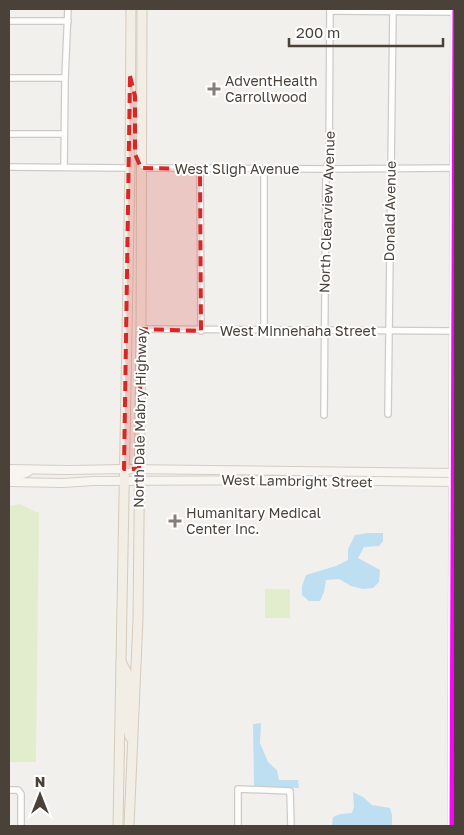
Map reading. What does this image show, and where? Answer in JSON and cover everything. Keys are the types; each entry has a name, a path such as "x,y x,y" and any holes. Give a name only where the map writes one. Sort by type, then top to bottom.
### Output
{"main road":[{"name":"North Dale Mabry Highway","path":"118,826 120,629 130,168 131,9"},
{"path":"136,9 136,72 141,84"},
{"name":"North Dale Mabry Highway","path":"129,826 138,619 142,9"},
{"path":"452,826 455,10"},
{"path":"130,76 135,96 135,154 136,162 141,168"},
{"path":"130,168 134,174 135,184 135,259 140,270"},
{"path":"9,469 32,470"},
{"name":"West Lambright Street","path":"32,470 139,469 454,473"},
{"path":"9,476 24,474 32,470"},
{"name":"West Lambright Street","path":"9,482 296,480 454,482"},
{"path":"120,629 128,652 136,659"},
{"path":"121,662 127,673 126,724 132,744"},
{"path":"119,776 124,790 130,799"}],"street":[{"path":"64,167 68,9"},
{"path":"330,10 455,10"},
{"name":"North Clearview Avenue","path":"324,415 326,169 329,160 330,10"},
{"name":"Donald Avenue","path":"388,414 393,10"},
{"path":"9,21 68,21"},
{"path":"9,78 65,78"},
{"path":"9,134 64,134"},
{"name":"West Sligh Avenue","path":"141,168 200,170 326,169 454,165"},
{"path":"9,167 130,168"},
{"path":"264,169 264,330"},
{"path":"200,170 201,331"},
{"name":"West Minnehaha Street","path":"141,329 201,331 455,331"},
{"path":"238,826 238,789 290,791 291,826"},
{"path":"9,790 20,791 21,826"}],"highlighted area":[{"path":"130,76 135,96 135,154 141,168 200,169 201,331 141,329 139,469 124,469"}],"green space":[{"path":"20,504 39,513 36,762 9,762 9,506"},
{"path":"265,589 290,589 290,618 265,618"}],"water":[{"path":"383,533 383,541 379,546 364,547 358,558 380,570 379,582 373,588 363,589 351,586 339,579 326,580 320,601 309,601 302,595 302,586 306,575 336,566 348,560 348,549 355,535"},
{"path":"261,723 260,743 268,762 277,770 279,780 298,780 299,788 254,787 253,724"},
{"path":"353,792 363,797 372,805 390,808 392,826 332,825 333,817 352,813 354,807"}],"transit line":[{"path":"452,826 455,9"}],"place":[{"name":"AdventHealth Carrollwood","path":"214,89"},
{"name":"Humanitary Medical Center Inc.","path":"175,521"}]}
